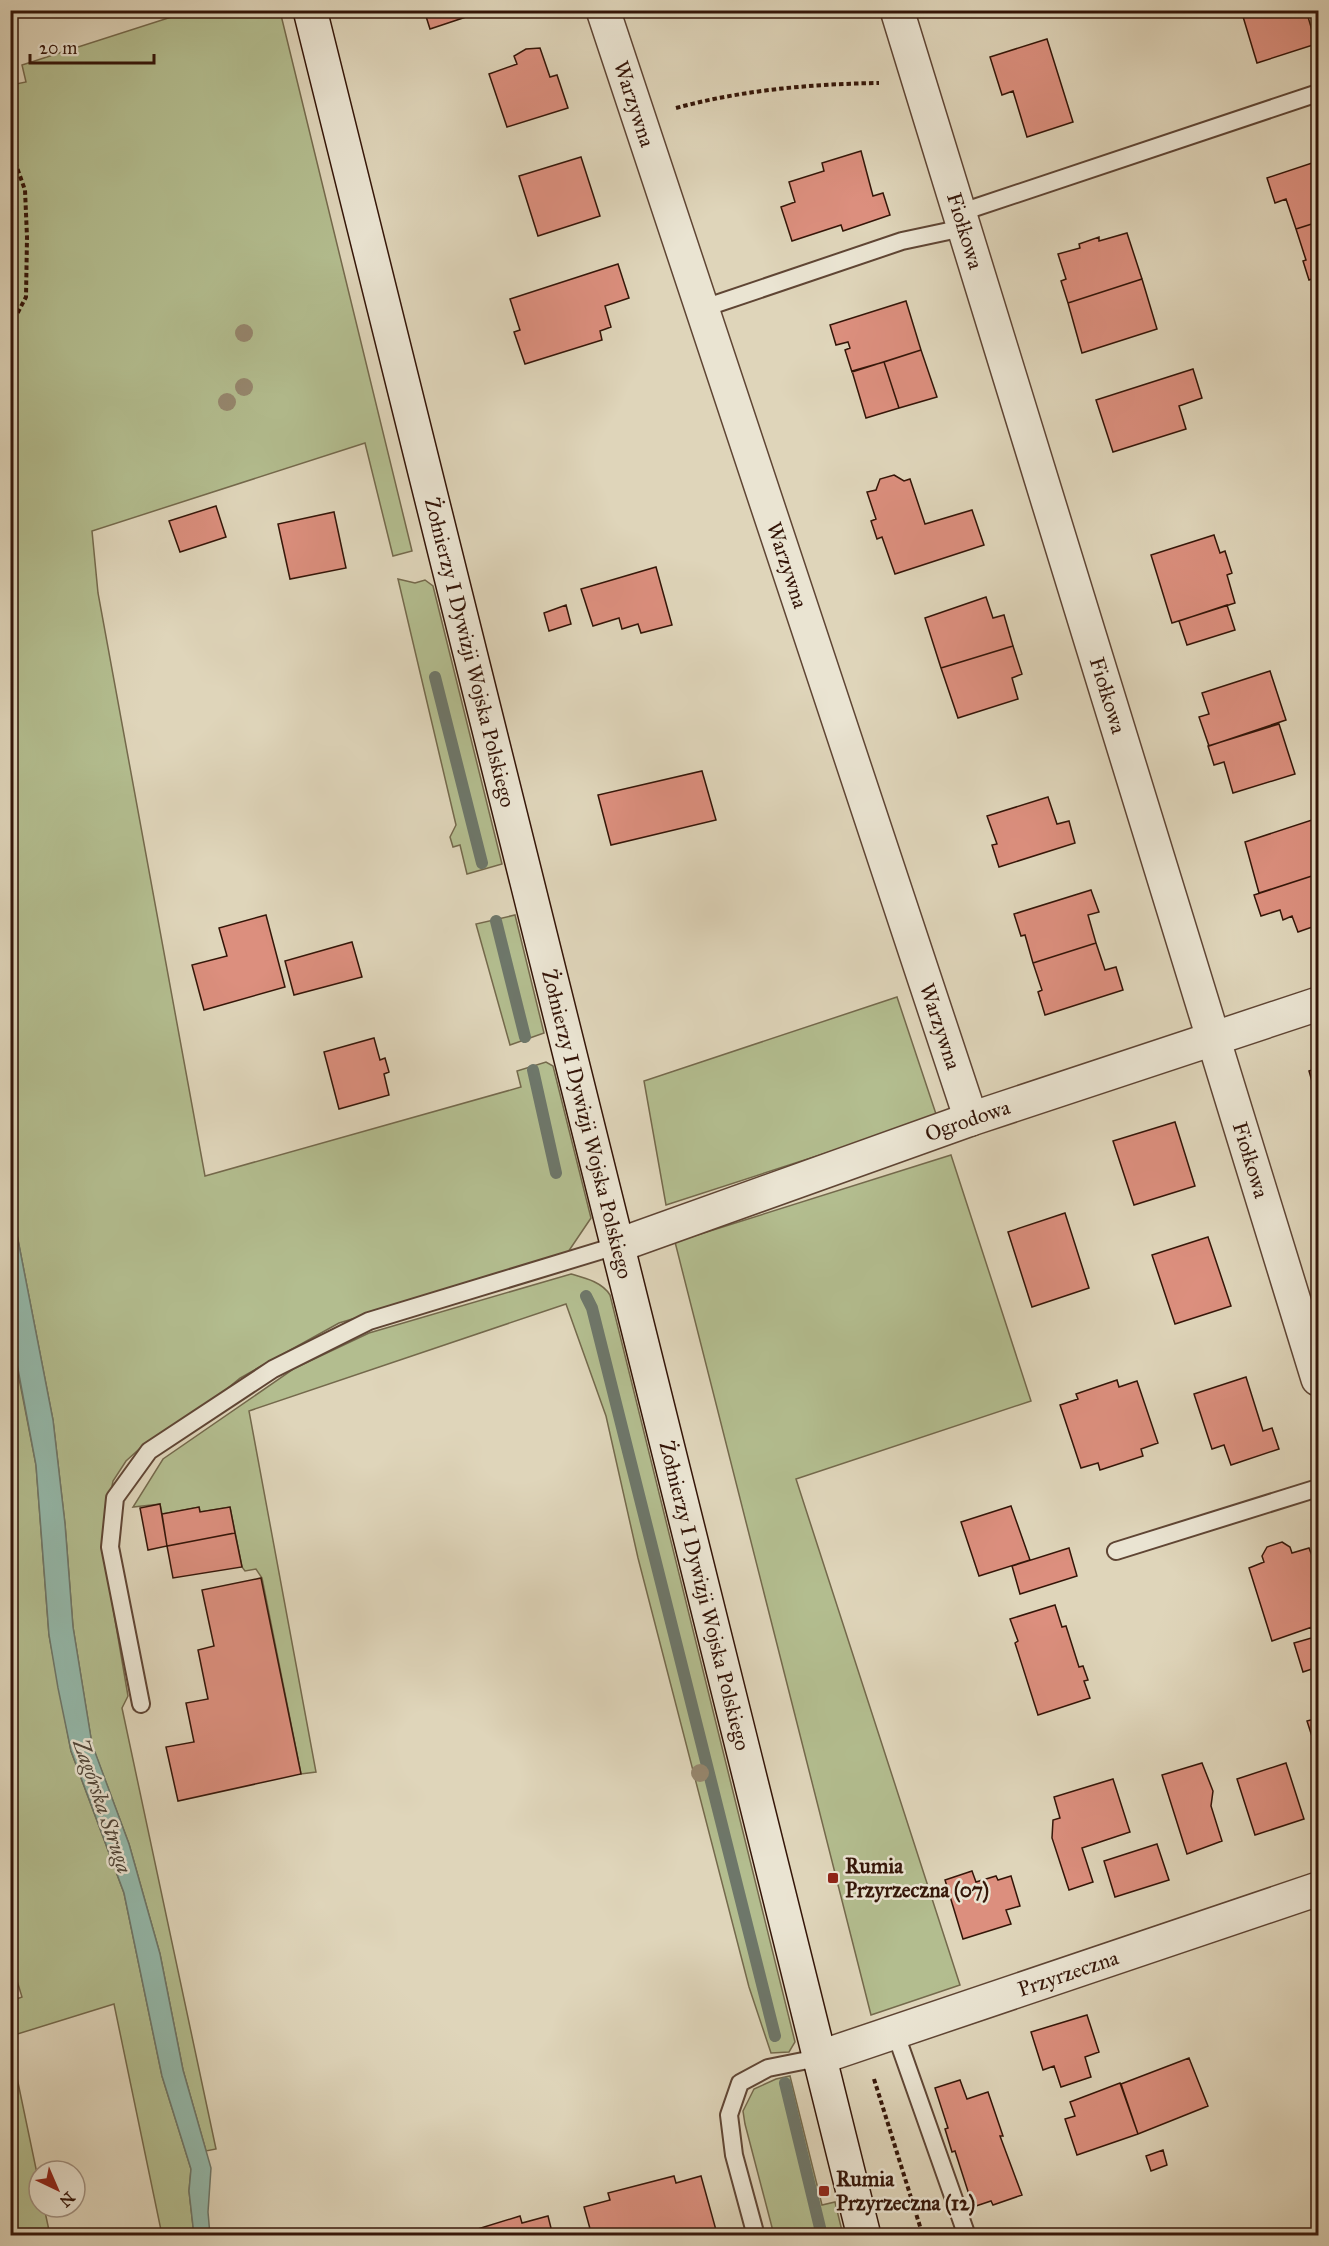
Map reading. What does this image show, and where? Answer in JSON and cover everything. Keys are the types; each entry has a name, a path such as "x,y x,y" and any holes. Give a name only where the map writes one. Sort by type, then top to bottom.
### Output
{"street":[{"name":"Żołnierzy I Dywizji Wojska Polskiego","path":"310,10 619,1245 818,2058 864,2235"},
{"name":"Warzywna","path":"603,10 971,1119"},
{"name":"Fiołkowa","path":"897,10 1318,1379"},
{"name":"Ogrodowa","path":"619,1245 971,1119 1318,1004"},
{"name":"Przyrzeczna","path":"818,2058 1318,1889"}],"lane":[{"path":"701,309 902,242 1318,93"},
{"path":"141,1704 110,1547 115,1498 149,1451 273,1369 369,1321 619,1245"},
{"path":"1116,1551 1318,1488"},
{"path":"895,2032 967,2235"},
{"path":"756,2235 734,2155 729,2115 740,2083 768,2068 818,2058"}],"path":[{"path":"638,119 718,97 832,84 919,82"},
{"path":"10,148 25,190 27,237 26,297 16,316 10,319"},
{"path":"863,2043 923,2235"}],"shaded area":[{"path":"190,11 280,11 412,551 393,556 365,443 92,531 98,593 205,1176 521,1087 517,1071 546,1062 553,1066 591,1218 566,1255 339,1323 240,1378 217,1397 147,1442 126,1461 113,1481 104,1525 104,1555 128,1696 122,1708 216,2149 206,2151 183,2070 160,1954 129,1844 92,1745 73,1627 65,1524 53,1420 11,1204 11,85 26,82 22,65"},
{"path":"398,579 415,583 425,580 433,586 502,864 467,874 460,845 453,847 450,837 456,825"},
{"path":"515,915 544,1033 510,1045 476,924"},
{"path":"897,997 937,1117 666,1205 644,1081"},
{"path":"951,1155 1031,1401 796,1479 960,1985 871,2015 675,1242"},
{"path":"571,1274 598,1284 610,1295 795,2042 789,2052 771,2053 749,1987 638,1558 606,1416 566,1304 249,1411 316,1772 301,1774 262,1578 256,1569 245,1571 242,1567 230,1507 200,1512 199,1507 162,1514 160,1504 133,1507 163,1459 295,1368 369,1333"},
{"path":"10,1332 36,1465 49,1635 71,1751 124,1893 162,2076 191,2169 189,2191 194,2235 162,2235 114,2004 11,2036 11,2001 22,1997 10,1958"},
{"path":"11,2049 34,2159 27,2159 27,2219 47,2219 50,2235 11,2235"},
{"path":"790,2076 822,2205 835,2202 843,2235 774,2235 743,2111 754,2089 776,2079"}],"water":[{"name":"Zagórska Struga","path":"11,1204 53,1420 65,1524 73,1627 92,1744 129,1844 160,1954 183,2070 211,2168 208,2212 210,2235 194,2235 189,2191 191,2169 162,2076 124,1893 71,1751 58,1688 49,1635 36,1465 11,1332"}],"building":[{"path":"424,10 470,10 472,15 430,29"},
{"path":"1241,10 1306,10 1316,44 1257,63"},
{"path":"1047,39 1073,122 1027,137 1013,91 1002,95 990,57"},
{"path":"540,48 550,77 557,75 568,108 507,127 489,74 517,64 514,56 526,49"},
{"path":"861,151 873,196 883,193 890,215 843,231 841,225 792,241 781,207 795,202 789,182 824,171 822,163"},
{"path":"581,157 600,216 538,236 519,176"},
{"path":"1318,161 1318,222 1296,229 1286,199 1275,203 1267,178"},
{"path":"1318,222 1318,277 1309,280 1303,261 1306,260 1296,229"},
{"path":"1127,233 1142,279 1068,303 1061,281 1066,279 1058,254 1080,248 1079,244 1099,237 1099,241"},
{"path":"618,264 629,298 605,306 611,327 600,331 602,340 525,364 514,332 520,330 510,299"},
{"path":"1142,279 1157,329 1082,353 1068,303"},
{"path":"906,301 921,350 852,372 845,350 850,348 848,342 836,345 830,325"},
{"path":"921,350 937,397 899,408 884,362"},
{"path":"884,362 899,408 866,418 852,371"},
{"path":"1193,369 1202,398 1179,406 1186,429 1113,452 1096,400"},
{"path":"894,475 904,481 910,479 925,524 972,510 984,545 895,574 882,537 877,539 871,521 876,519 867,492 876,490 880,479"},
{"path":"216,506 226,537 180,552 169,521"},
{"path":"334,512 346,568 290,579 278,524"},
{"path":"1214,535 1220,553 1225,551 1232,573 1227,575 1235,603 1172,623 1151,555"},
{"path":"656,567 672,625 641,633 638,624 622,629 619,618 593,626 581,589"},
{"path":"986,597 993,618 1004,615 1013,646 941,668 925,618"},
{"path":"566,605 571,624 549,631 544,613"},
{"path":"1227,605 1235,630 1187,645 1179,621"},
{"path":"1013,646 1022,674 1012,678 1018,699 958,718 941,668"},
{"path":"1270,671 1286,720 1209,746 1199,717 1209,714 1202,693"},
{"path":"1279,724 1295,774 1233,793 1224,762 1214,765 1208,746"},
{"path":"702,771 716,820 611,845 598,795"},
{"path":"1048,797 1057,824 1069,821 1075,843 999,867 992,845 997,844 987,816"},
{"path":"1318,818 1318,874 1259,893 1245,842"},
{"path":"1318,874 1318,925 1298,932 1292,916 1283,920 1280,910 1261,916 1254,895"},
{"path":"1091,890 1099,912 1088,915 1096,943 1033,963 1025,935 1021,936 1014,914"},
{"path":"266,915 285,987 204,1010 192,965 227,956 219,928"},
{"path":"352,942 362,977 294,995 285,961"},
{"path":"1096,943 1105,970 1116,967 1123,990 1045,1015 1038,992 1042,990 1033,963"},
{"path":"374,1038 380,1060 385,1058 389,1072 384,1074 389,1095 339,1109 324,1052"},
{"path":"1318,1068 1318,1102 1309,1071"},
{"path":"1175,1122 1195,1186 1134,1205 1113,1141"},
{"path":"1065,1213 1089,1288 1032,1307 1008,1232"},
{"path":"1208,1237 1231,1306 1175,1324 1152,1255"},
{"path":"1246,1377 1263,1431 1272,1428 1279,1449 1231,1465 1224,1445 1212,1449 1194,1394"},
{"path":"1117,1380 1119,1387 1137,1381 1158,1443 1141,1449 1143,1456 1100,1470 1098,1463 1081,1468 1060,1405 1078,1399 1076,1394"},
{"path":"160,1504 167,1546 148,1550 140,1508"},
{"path":"1011,1506 1030,1560 979,1576 961,1522"},
{"path":"199,1507 200,1512 230,1507 235,1533 167,1546 162,1514"},
{"path":"235,1533 242,1567 173,1578 167,1546"},
{"path":"1282,1542 1290,1547 1292,1553 1309,1548 1318,1571 1318,1667 1303,1672 1294,1643 1315,1637 1312,1627 1272,1641 1249,1568 1264,1562 1262,1556 1267,1547"},
{"path":"1069,1548 1077,1576 1020,1594 1012,1566"},
{"path":"261,1578 301,1774 178,1801 166,1747 194,1742 186,1703 208,1699 198,1650 214,1646 202,1590"},
{"path":"1055,1605 1062,1627 1066,1626 1079,1667 1083,1666 1088,1680 1084,1681 1090,1698 1038,1715 1015,1643 1018,1641 1010,1619"},
{"path":"1318,1718 1318,1755 1307,1721"},
{"path":"1202,1763 1213,1791 1211,1806 1222,1841 1187,1854 1162,1775"},
{"path":"1286,1763 1304,1819 1255,1835 1237,1779"},
{"path":"1113,1779 1130,1832 1082,1848 1093,1882 1069,1890 1052,1838 1053,1820 1060,1818 1054,1797"},
{"path":"1157,1844 1169,1880 1115,1897 1104,1861"},
{"path":"972,1871 976,1882 996,1876 998,1880 1011,1876 1020,1906 1006,1910 1011,1924 963,1939 945,1880"},
{"path":"1087,2015 1099,2052 1085,2057 1091,2077 1061,2087 1054,2066 1043,2070 1031,2032"},
{"path":"1189,2058 1208,2106 1138,2134 1121,2084"},
{"path":"960,2080 967,2099 988,2092 1003,2136 1000,2136 1022,2195 993,2205 991,2201 973,2207 955,2151 952,2152 945,2129 948,2128 935,2088"},
{"path":"1120,2083 1138,2134 1077,2155 1065,2119 1075,2116 1070,2102"},
{"path":"1163,2150 1167,2165 1151,2171 1146,2156"},
{"path":"674,2176 676,2183 701,2176 716,2230 699,2236 592,2236 584,2207 610,2200 608,2193"},
{"path":"520,2216 522,2223 548,2216 553,2236 455,2236"}],"waterway":[{"path":"435,677 482,863"},
{"path":"496,921 525,1037"},
{"path":"533,1070 556,1173"},
{"path":"586,1296 592,1308 775,2036"},
{"path":"785,2083 822,2236"}],"place":[{"name":"Rumia Przyrzeczna (07)","path":"833,1878"},
{"name":"Rumia Przyrzeczna (12)","path":"824,2191"}]}
